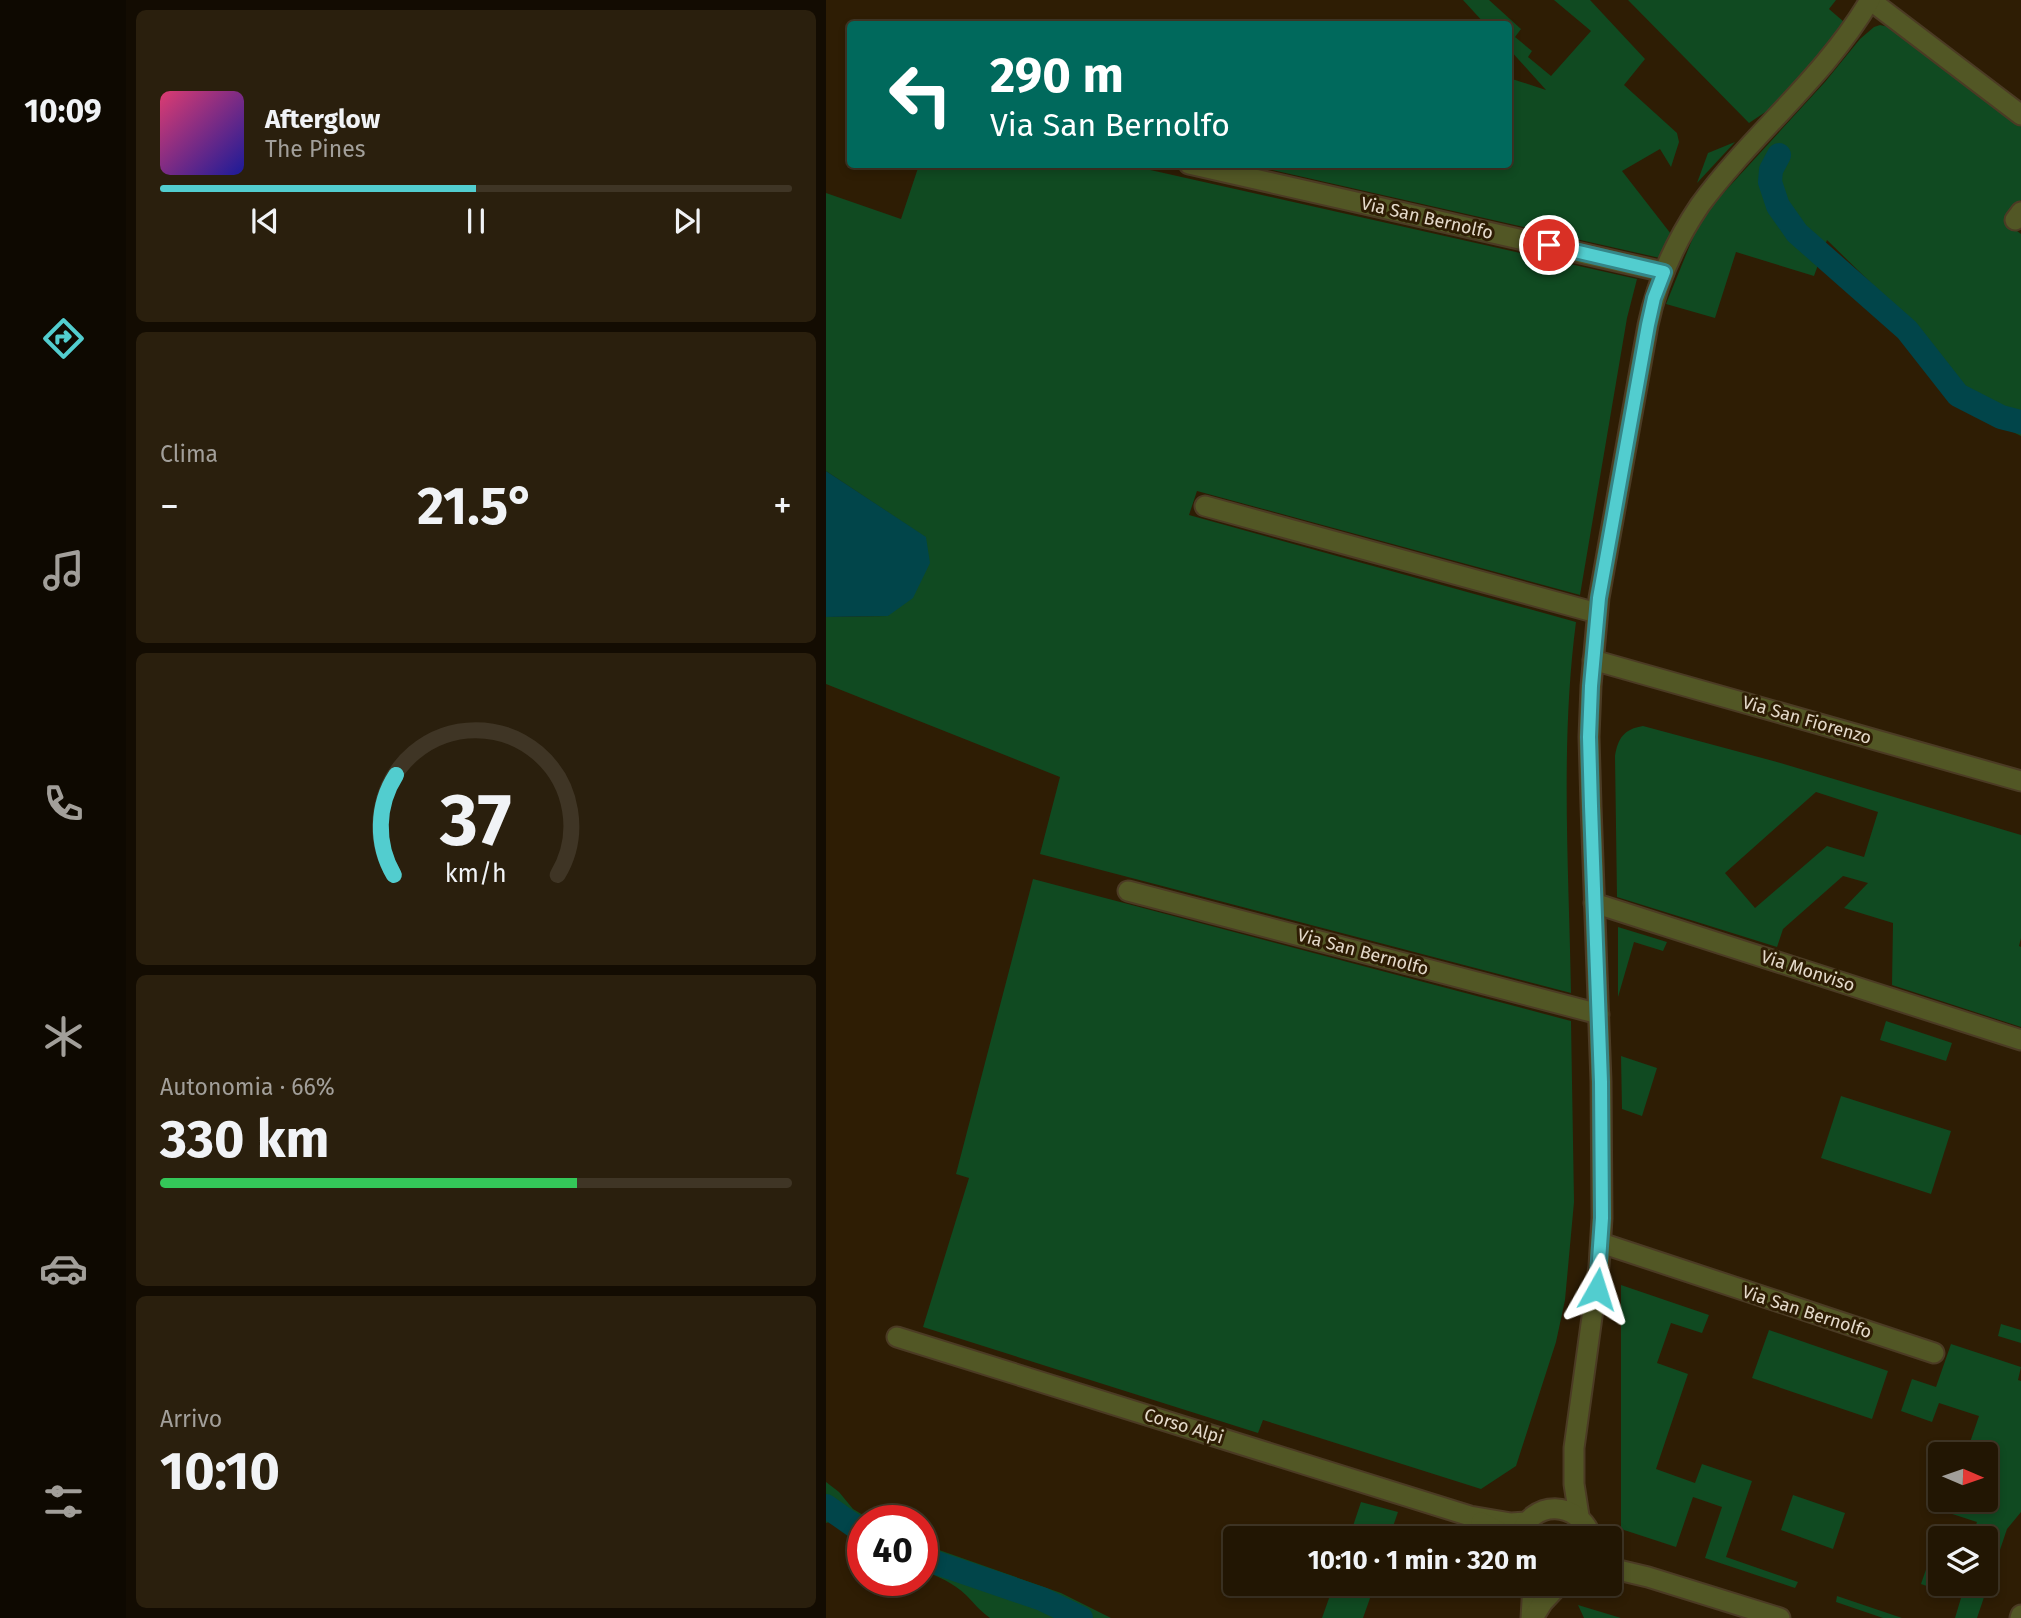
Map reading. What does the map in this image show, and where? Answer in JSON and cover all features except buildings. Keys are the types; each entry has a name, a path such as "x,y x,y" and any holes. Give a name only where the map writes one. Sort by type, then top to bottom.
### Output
{"street":[{"path":"1579,1516 1574,1484 1574,1448 1601,1243 1601,1082 1589,737 1593,660 1597,613 1654,298 1687,224 1708,194 1835,52 1870,0 2021,114"},
{"name":"Via San Bernolfo","path":"1207,168 1664,272"},
{"path":"1205,506 1597,613"},
{"name":"Via San Fiorenzo","path":"1593,660 2021,781"},
{"name":"Via San Bernolfo","path":"1128,891 1599,1014"},
{"name":"Via Monviso","path":"1594,903 2021,1040"},
{"name":"Via San Bernolfo","path":"1601,1243 1934,1353"},
{"name":"Corso Alpi","path":"897,1337 1470,1516 1516,1526"},
{"path":"1551,1508 1564,1482 1574,1448"},
{"path":"1526,1526 1537,1513 1551,1508 1566,1510 1579,1516 1587,1526"},
{"name":"Corso Alpi","path":"1470,1516 1489,1526"},
{"path":"1622,1563 1648,1577"},
{"path":"1622,1572 1780,1618"},
{"path":"1532,1618 1533,1596"},
{"path":"1532,1618 1549,1596"}],"green space":[{"path":"1463,0 1489,0 1521,29 1515,37 1532,51 1528,57 1551,76 1591,31 1554,0 1590,0 1645,59 1624,85 1677,133 1679,142 1671,167 1660,149 1622,171 1671,234 1660,258 1263,168 1512,168 1512,79 1546,90 1512,52 1512,21 1482,21"},
{"path":"1628,0 1836,0 1829,9 1844,22 1823,52 1773,107 1749,123"},
{"path":"1880,25 1893,28 2021,124 2021,200 2004,221 2021,234 2021,436 2001,426 1908,319 1827,240 1814,276 1736,252 1715,318 1666,304 1696,230 1716,201 1825,82 1860,39"},
{"path":"1735,142 1697,183 1708,153"},
{"path":"918,168 1141,168 1637,279 1627,318 1580,595 1197,491 1189,515 1576,622 1567,761 1571,993 1040,854 1060,777 826,684 826,617 888,616 925,537 826,471 826,193 901,219"},
{"path":"1643,726 1777,762 2021,835 2021,1027 1892,985 1893,923 1844,908 1868,883 1843,876 1783,929 1777,947 1617,897 1615,756 1623,735 1631,729","holes":["1816,792 1878,812 1864,857 1827,846 1755,908 1725,873"]},
{"path":"1033,879 1571,1021 1574,1202 1565,1300 1556,1342 1516,1466 1481,1489 1263,1420 1258,1433 923,1327 969,1178 956,1174"},
{"path":"1618,927 1667,942 1663,951 1634,942 1618,997"},
{"path":"1886,1021 1952,1043 1946,1061 1880,1040"},
{"path":"1621,1056 1657,1068 1642,1116 1622,1109"},
{"path":"1841,1096 1951,1131 1931,1194 1821,1158"},
{"path":"1621,1285 1709,1315 1702,1333 1671,1323 1657,1363 1688,1374 1656,1469 1695,1483 1702,1464 1752,1481 1726,1557 1798,1582 1795,1588 1705,1558 1722,1507 1693,1497 1676,1547 1622,1529"},
{"path":"2001,1324 2021,1330 2021,1343 1998,1336"},
{"path":"1769,1330 1888,1371 1872,1419 1752,1378"},
{"path":"1951,1344 2021,1367 2018,1380 2021,1381 2021,1512 2007,1529 1998,1556 1998,1526 1976,1526 1977,1522 1946,1512 1998,1512 1998,1442 1970,1442 1979,1416 1939,1403 1932,1422 1901,1411 1912,1379 1936,1387"},
{"path":"826,1482 850,1505 847,1505 847,1529 832,1521 826,1523"},
{"path":"1793,1495 1845,1513 1833,1549 1781,1530"},
{"path":"1361,1502 1398,1512 1393,1526 1353,1526"},
{"path":"938,1550 1061,1593 1111,1618 990,1618 966,1595 939,1577"},
{"path":"1928,1564 1928,1586 1921,1584"},
{"path":"1330,1596 1371,1596 1363,1618 1322,1618"},
{"path":"1837,1596 1902,1618 1883,1618 1836,1602"},
{"path":"1955,1596 1984,1596 1977,1618 1955,1618 1961,1598"},
{"path":"1578,1605 1621,1618 1584,1618"}],"water":[{"path":"826,471 926,537 930,563 913,598 888,616 826,617"}],"waterway":[{"path":"1779,155 1771,170 1770,182 1778,206 1797,233 1907,330 1958,395 2001,417 2021,422"},
{"path":"826,1506 847,1521"},
{"path":"938,1563 1042,1599 1081,1618"}],"route":[{"path":"1549,245 1664,272 1648,325 1599,598 1591,686 1589,737 1601,1082 1602,1218 1597,1289"}]}
